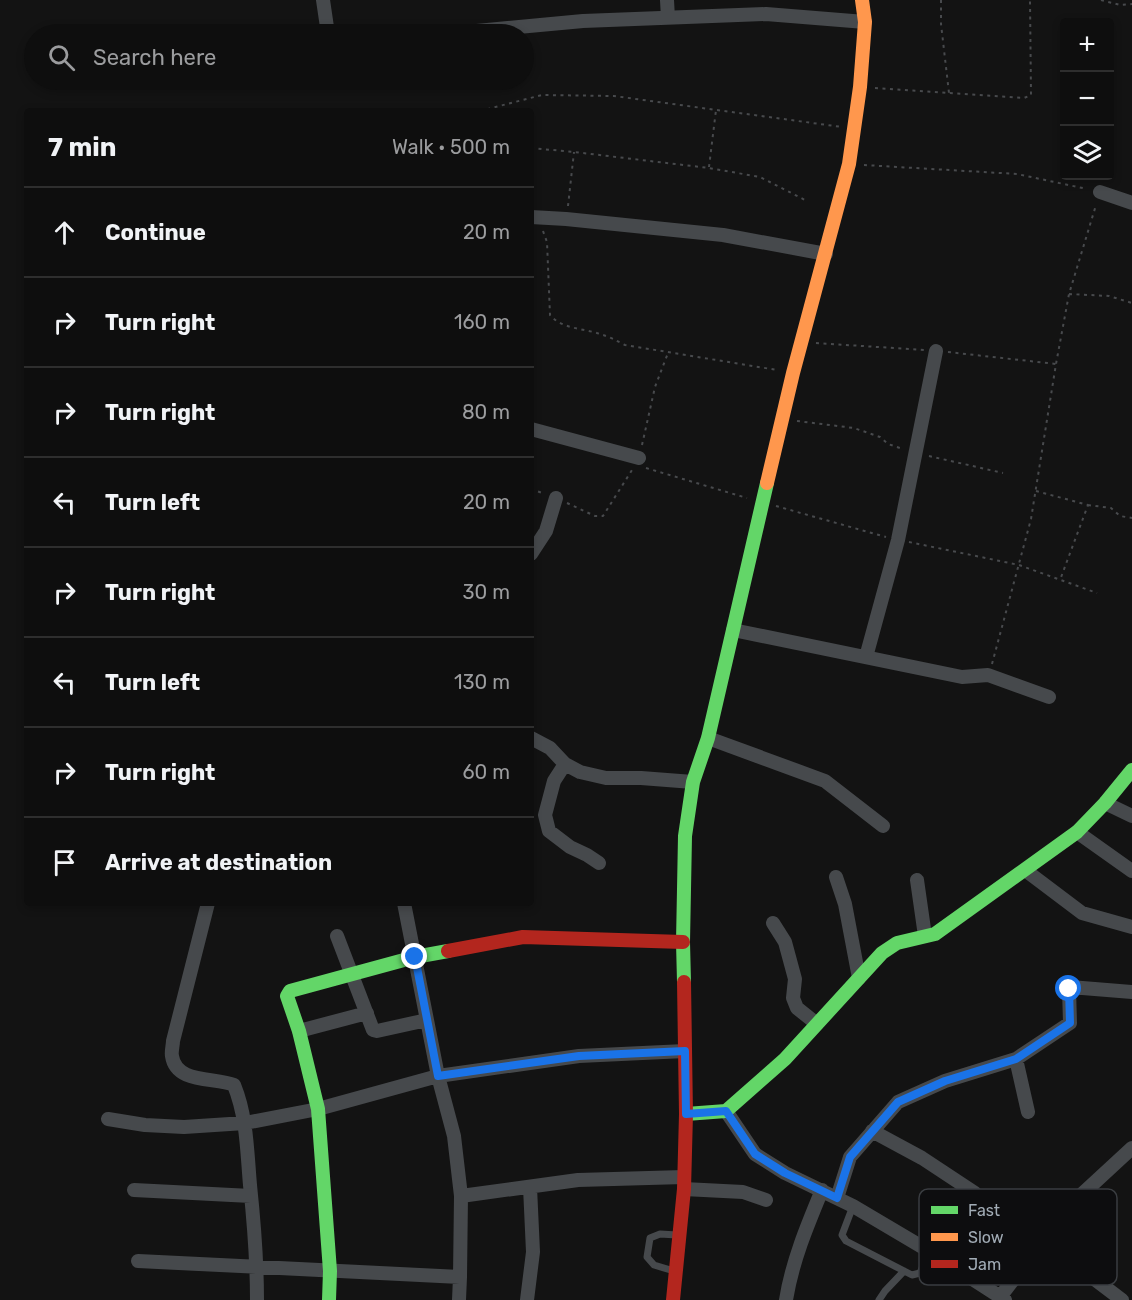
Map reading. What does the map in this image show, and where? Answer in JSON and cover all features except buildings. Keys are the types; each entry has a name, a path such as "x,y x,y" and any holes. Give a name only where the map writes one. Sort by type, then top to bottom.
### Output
{"main road":[{"path":"673,1300 684,1183 686,1114 683,942 685,836 693,782 708,738 793,373 849,164 860,87 865,22 862,0"},
{"path":"686,1114 726,1111 785,1059 882,953 897,943 935,934 1077,832 1132,770"},
{"path":"329,1300 330,1271 318,1109 288,993 415,957 523,937 683,942"}],"street":[{"path":"323,0 327,24"},
{"path":"667,0 668,18"},
{"path":"534,26 583,21 766,14 865,22"},
{"path":"1100,192 1132,203"},
{"path":"534,217 723,235 826,254"},
{"path":"866,657 898,540 936,351"},
{"path":"534,430 637,462"},
{"path":"534,549 546,531 556,498"},
{"path":"734,630 963,677 988,675 1049,697"},
{"path":"708,738 825,781 883,826"},
{"path":"534,740 550,748 565,764 580,772 606,778 693,782"},
{"path":"565,764 554,781 545,815 549,831 570,847 599,863"},
{"path":"1105,803 1132,816"},
{"path":"1077,832 1132,871"},
{"path":"1025,870 1082,913 1132,927"},
{"path":"836,877 845,904 860,978"},
{"path":"917,880 925,936"},
{"path":"207,906 173,1041 172,1056 176,1067 186,1074 198,1079 234,1085 245,1123 257,1267 257,1300"},
{"path":"405,906 438,1076 454,1136 461,1196 459,1300"},
{"path":"773,923 785,942 795,979 793,998 797,1008 817,1024"},
{"path":"337,936 373,1030 427,1020"},
{"path":"837,1198 850,1157 898,1102 945,1081 1016,1059 1070,1023 1070,987 1132,992"},
{"path":"299,1031 367,1014"},
{"path":"108,1119 145,1125 184,1127 245,1123 318,1109 438,1076 579,1056 685,1051"},
{"path":"1016,1059 1028,1112"},
{"path":"726,1111 755,1154 785,1173 853,1206 919,1245"},
{"path":"872,1131 922,1158 969,1189"},
{"path":"1088,1189 1132,1149"},
{"path":"461,1196 578,1180 684,1183 743,1192 766,1200"},
{"path":"527,1300 533,1252 530,1187"},
{"path":"134,1190 251,1196"},
{"path":"786,1300 789,1282 804,1234 822,1190"},
{"path":"138,1261 460,1277"},
{"path":"980,1285 1001,1299 1011,1285"},
{"path":"1102,1285 1122,1300"}],"lane":[{"path":"853,1206 842,1235 846,1241 912,1275 919,1273"},
{"path":"676,1271 654,1265 647,1257 650,1238 660,1234 680,1235"},
{"path":"879,1300 904,1271"}],"path":[{"path":"941,0 941,24 949,93"},
{"path":"860,87 1024,98 1031,95 1030,0"},
{"path":"1101,0 1132,4"},
{"path":"492,108 542,95 614,96 855,129"},
{"path":"709,168 716,110"},
{"path":"534,148 709,168 760,177 807,201"},
{"path":"566,219 574,152"},
{"path":"849,164 1017,174 1100,192 1069,294 1031,519 988,675"},
{"path":"534,217 547,242 550,315 555,321 569,327 602,334 625,345 793,373"},
{"path":"1069,294 1109,296 1132,303"},
{"path":"556,498 595,516 603,516 609,509 637,462 655,387 668,352"},
{"path":"783,419 854,428 880,437 888,444 915,453 1003,473"},
{"path":"637,462 763,502"},
{"path":"1036,491 1089,505 1111,508 1120,516 1132,518"},
{"path":"1060,580 1089,505"},
{"path":"1019,565 1097,593"}],"traffic: fast":[{"path":"684,982 685,836 693,782 708,738 767,483"},
{"path":"686,1114 726,1111 785,1059 882,953 897,943 935,934 1077,832 1132,770"},
{"path":"329,1300 330,1271 318,1109 299,1031 287,996 290,991 415,957 448,951"}],"traffic: slow":[{"path":"767,483 793,373 849,164 860,87 865,22 862,0"}],"traffic: jam":[{"path":"448,951 523,937 683,942"},
{"path":"673,1300 684,1189 686,1114 684,982"}],"route":[{"path":"415,957 438,1076 579,1056 685,1051 686,1114 726,1111 755,1154 785,1173 837,1198 850,1157 898,1102 945,1081 1016,1059 1070,1023 1069,989"}]}
